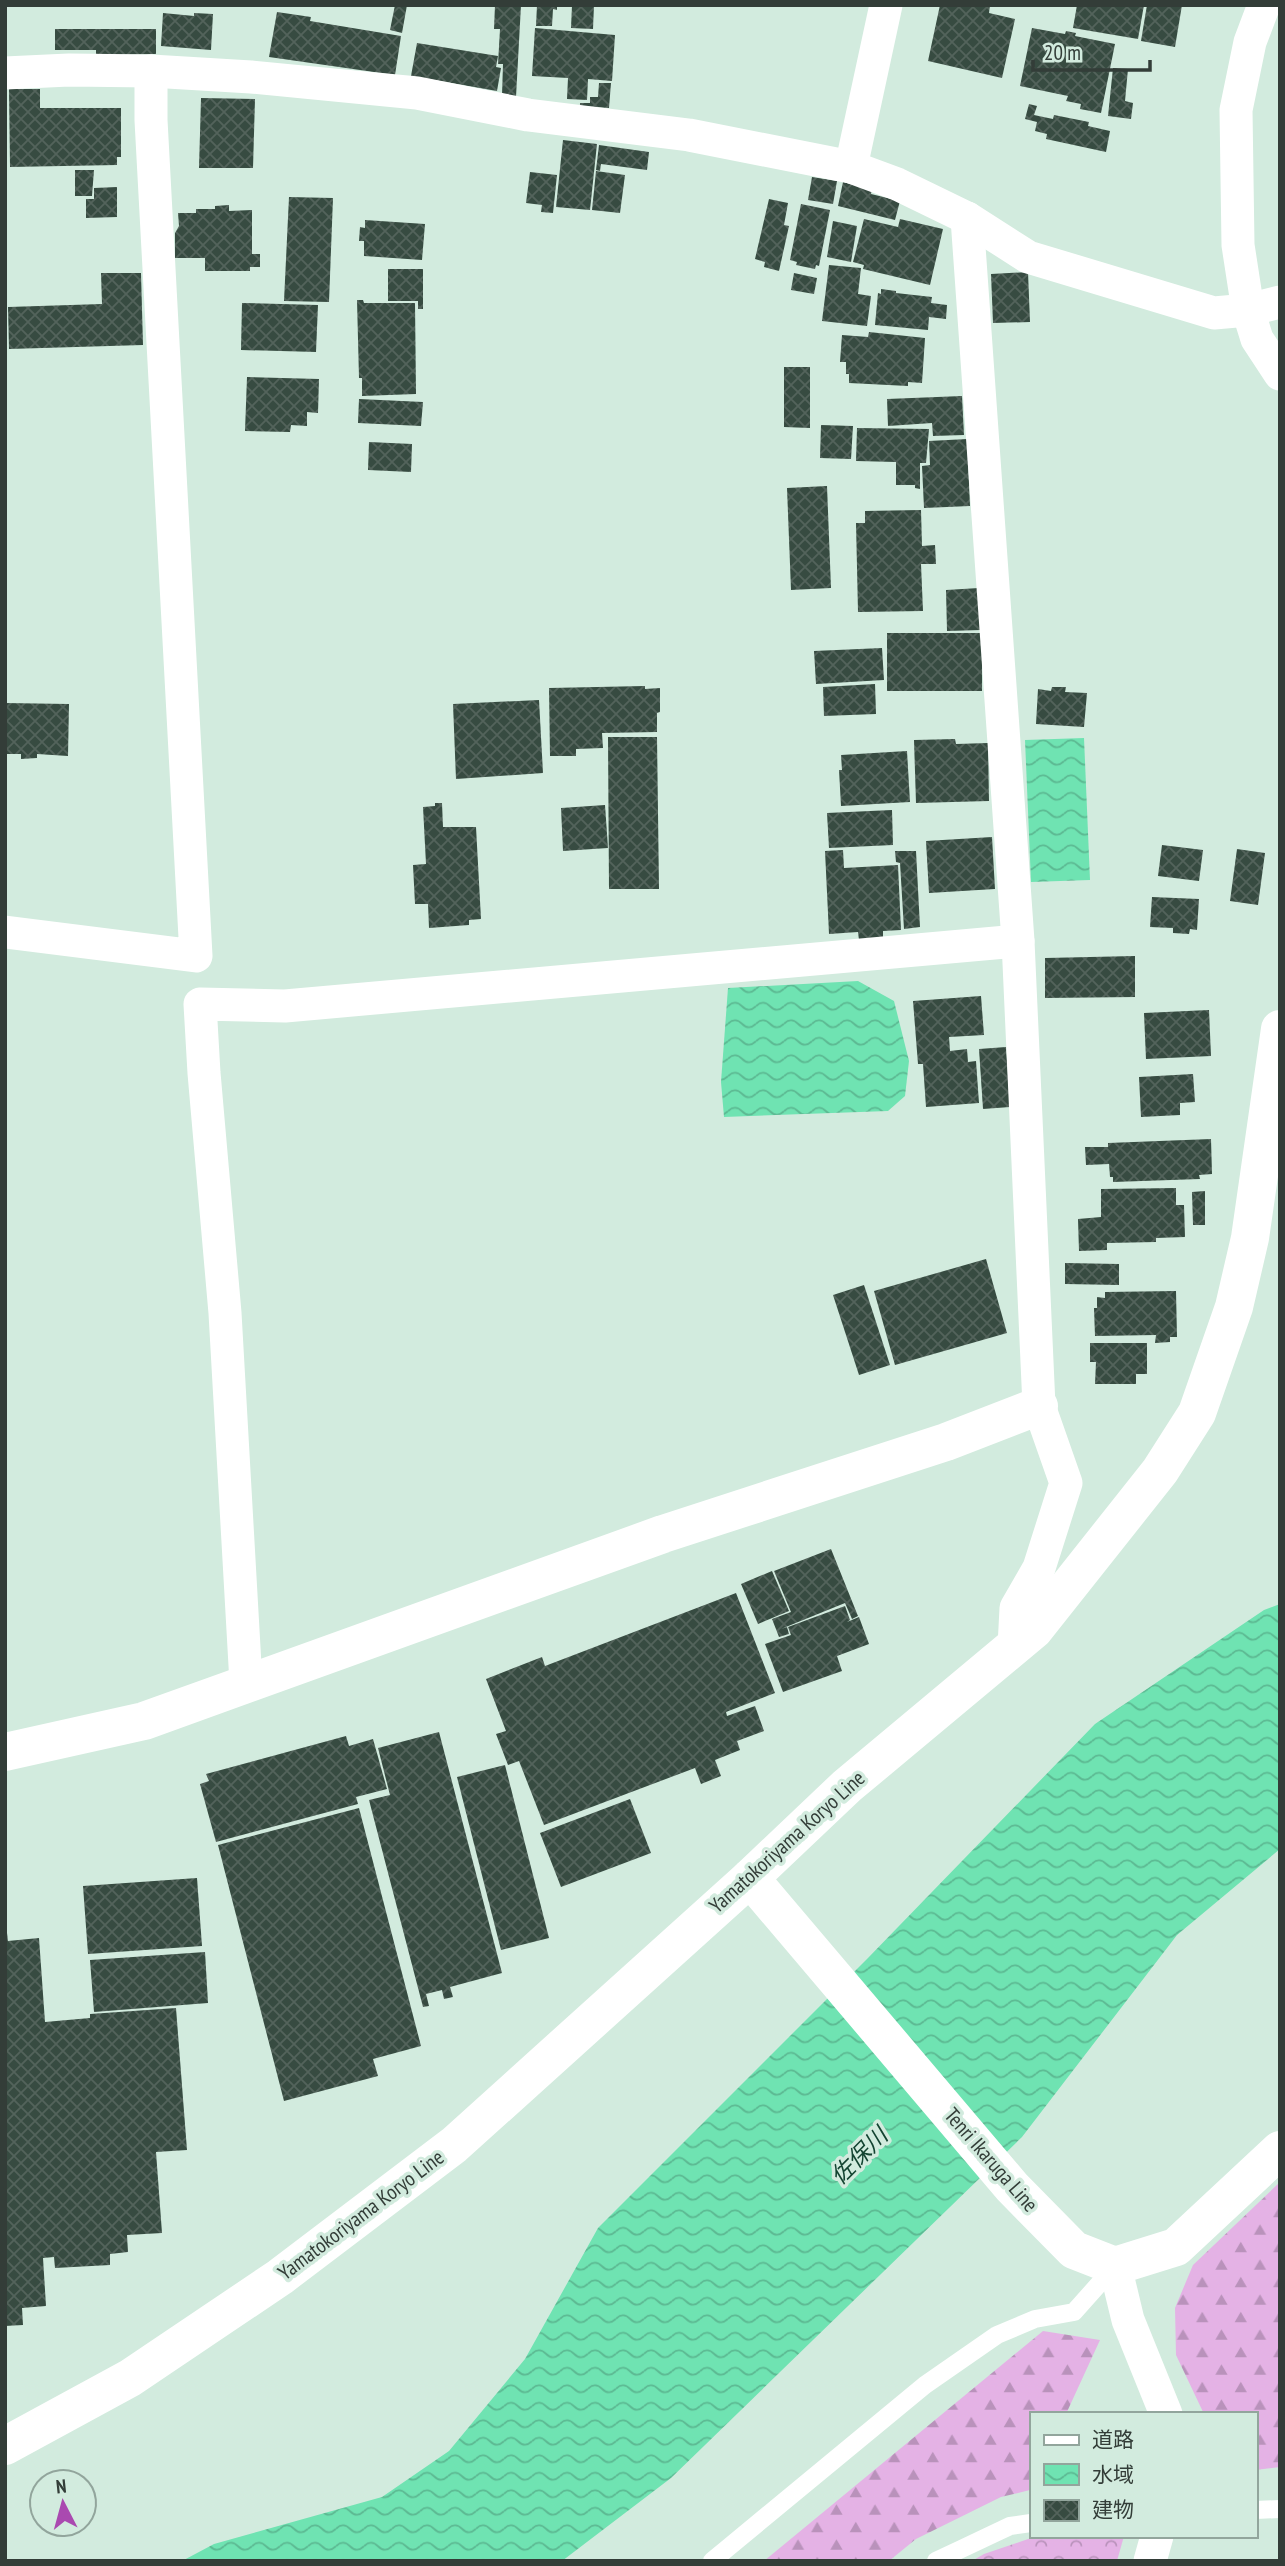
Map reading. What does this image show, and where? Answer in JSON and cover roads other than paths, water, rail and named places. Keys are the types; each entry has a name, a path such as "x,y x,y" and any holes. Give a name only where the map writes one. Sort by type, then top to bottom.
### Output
{"main road":[{"name":"Yamatokoriyama Koryo Line","path":"9,2441 130,2378 280,2277 454,2145 750,1878 847,1786 1034,1630 1160,1471 1197,1413 1234,1307 1250,1238 1280,1029"},
{"path":"5,1752 144,1721 649,1539 946,1442 1040,1406"},
{"name":"Tenri Ikaruga Line","path":"750,1878 1012,2187 1074,2250 1115,2266"},
{"path":"1115,2266 1176,2247 1280,2150"}],"street":[{"path":"851,167 886,5"},
{"path":"1264,5 1250,41 1236,110 1238,245 1248,310 1257,339 1280,374"},
{"path":"5,73 69,70 151,71 251,77 417,93 528,115 689,135 851,167 897,184 967,218 1028,257 1214,313 1248,310 1280,302"},
{"path":"5,932 196,956 151,120 151,71"},
{"path":"967,218 1017,941 1040,1406 1066,1483 1039,1568 1016,1608 1014,1647"},
{"path":"246,1683 225,1313 200,1004 285,1006 1017,941"},
{"path":"1115,2266 1128,2320 1165,2412"},
{"path":"1150,2561 1156,2538"}],"lane":[{"path":"712,2561 925,2385 997,2335 1035,2319 1074,2312 1115,2266"},
{"path":"1257,2510 1280,2509"},
{"path":"936,2561 1010,2526 1030,2523"}],"water":[{"path":"1084,738 1090,880 1031,882 1025,740"},
{"path":"858,981 894,1001 909,1061 905,1096 888,1111 724,1117 721,1082 728,988"},
{"name":"佐保川","path":"1280,1604 1280,1849 1177,1935 1022,2137 671,2478 562,2561 182,2561 214,2544 382,2497 449,2451 525,2359 598,2228 867,1959 1095,1724 1264,1610"}]}
